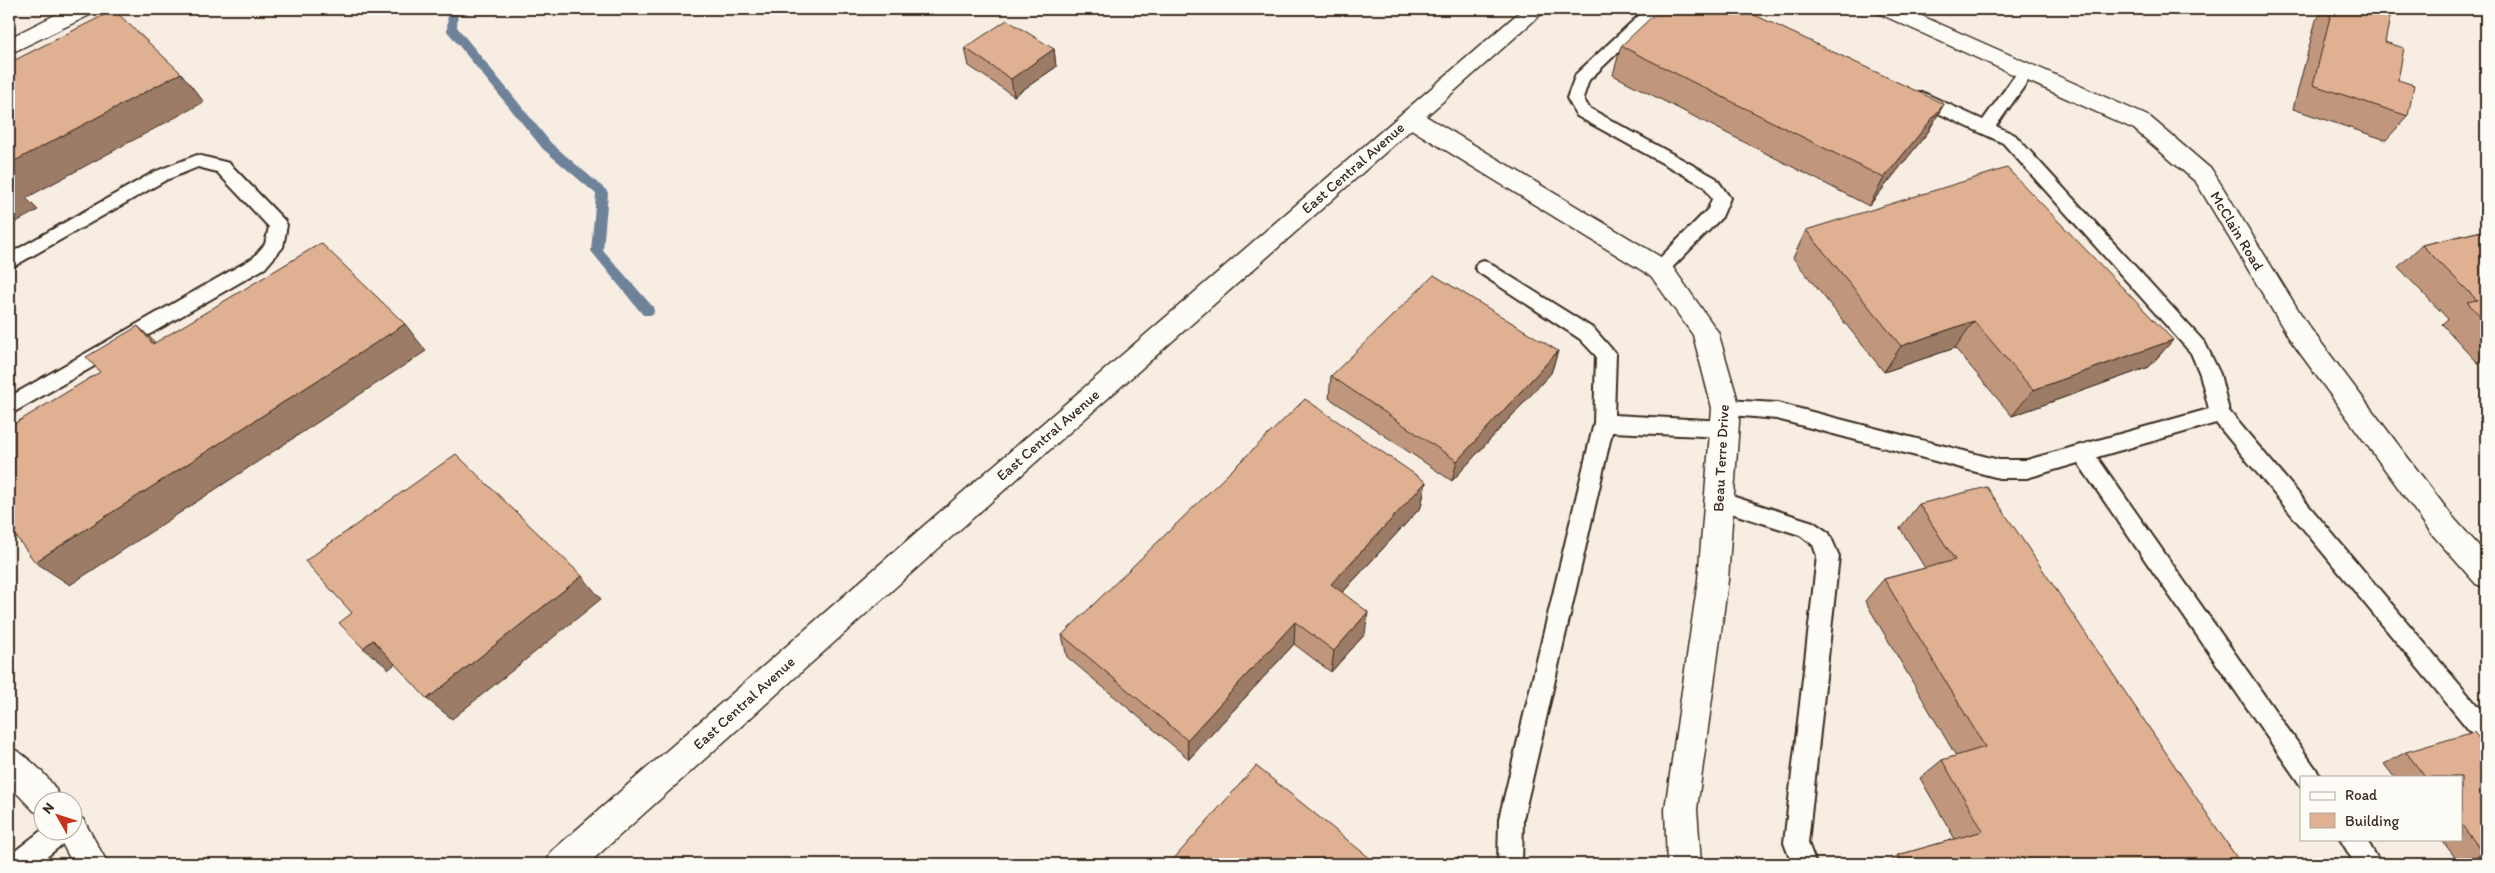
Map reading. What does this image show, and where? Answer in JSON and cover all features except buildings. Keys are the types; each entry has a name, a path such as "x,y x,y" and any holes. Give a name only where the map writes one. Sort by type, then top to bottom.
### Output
{"street":[{"path":"9,47 84,9"},
{"name":"East Central Avenue","path":"563,864 944,526 1536,9"},
{"name":"McClain Road","path":"1888,9 2142,123 2204,176 2298,331 2442,525 2486,575"},
{"name":"Beau Terre Drive","path":"1411,118 1660,269 1705,332 1726,418 1713,580 1681,809 1684,864"},
{"path":"9,762 36,790"},
{"path":"78,840 91,864"}],"lane":[{"path":"1655,9 1582,78 1575,98 1583,112 1710,182 1721,198 1716,212 1660,269"},
{"path":"1986,128 2027,71"},
{"path":"1906,91 2009,139 2198,348 2210,374 2220,414 2486,733"},
{"path":"9,262 160,176 197,161 223,167 278,225 274,247 259,263 9,406"},
{"path":"1484,267 1587,334 1606,354 1604,423 1511,819 1510,864"},
{"path":"1604,423 1726,418 1777,411 1999,469 2027,469 2220,414"},
{"path":"2083,453 2307,776"},
{"path":"1719,501 1806,528 1822,539 1828,556 1796,843 1804,864"},
{"path":"19,864 49,840"},
{"path":"2353,840 2369,864"}],"waterway":[{"path":"453,9 451,28 547,146 602,193 597,251 648,311"}]}
